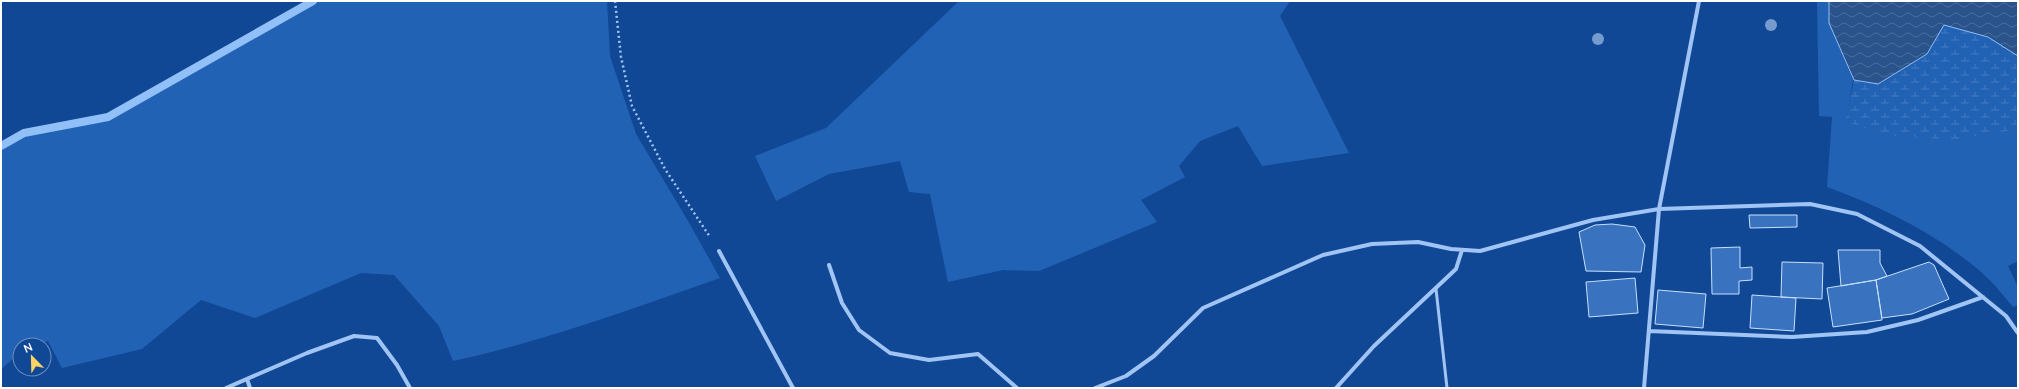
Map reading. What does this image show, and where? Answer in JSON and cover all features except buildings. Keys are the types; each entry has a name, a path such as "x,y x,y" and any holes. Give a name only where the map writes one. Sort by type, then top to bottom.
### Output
{"street":[{"path":"1644,388 1659,209 1699,1"},
{"path":"1095,388 1126,376 1154,356 1203,308 1323,255 1372,244 1418,242 1450,249 1480,251 1593,220 1659,209 1810,204 1857,214 1920,246 2006,316 2018,333"},
{"path":"1336,388 1374,346 1456,269 1462,250"},
{"path":"719,251 793,388"},
{"path":"829,265 842,303 859,330 890,353 929,360 978,354 1017,388"},
{"path":"1649,331 1792,337 1866,332 1918,320 1983,297"},
{"path":"226,388 307,353 354,336 377,338 397,365 410,388"},
{"path":"247,379 250,388"}],"lane":[{"path":"1436,289 1447,388"}],"path":[{"path":"615,1 621,57 632,106 665,169 719,251"}],"green space":[{"path":"313,1 607,1 610,56 636,134 720,278 621,313 554,334 453,361 439,326 394,275 361,273 255,318 201,300 142,349 62,368 52,349 52,337 12,337 12,360 1,369 1,146 24,133 108,117"},
{"path":"959,1 1290,1 1280,16 1349,153 1262,166 1238,126 1200,141 1179,166 1185,177 1141,200 1157,222 1039,271 1003,270 948,282 930,194 909,192 900,161 829,174 776,201 755,156 826,128"},
{"path":"1817,1 1829,1 1829,23 1853,80 1846,121 2018,129 2018,261 2008,266 2018,287 2018,305 2013,307 1980,271 1963,257 1926,233 1888,212 1827,187 1832,117 1819,116"},
{"path":"1944,25 1988,37 2018,56 2018,129 1954,140 1883,135 1845,121 1854,80 1878,84 1927,54"}],"water":[{"path":"1829,1 2018,1 2018,56 1988,37 1944,25 1927,54 1878,84 1854,80 1829,23"}],"waterway":[{"path":"1,146 24,133 108,117 313,1"}]}
